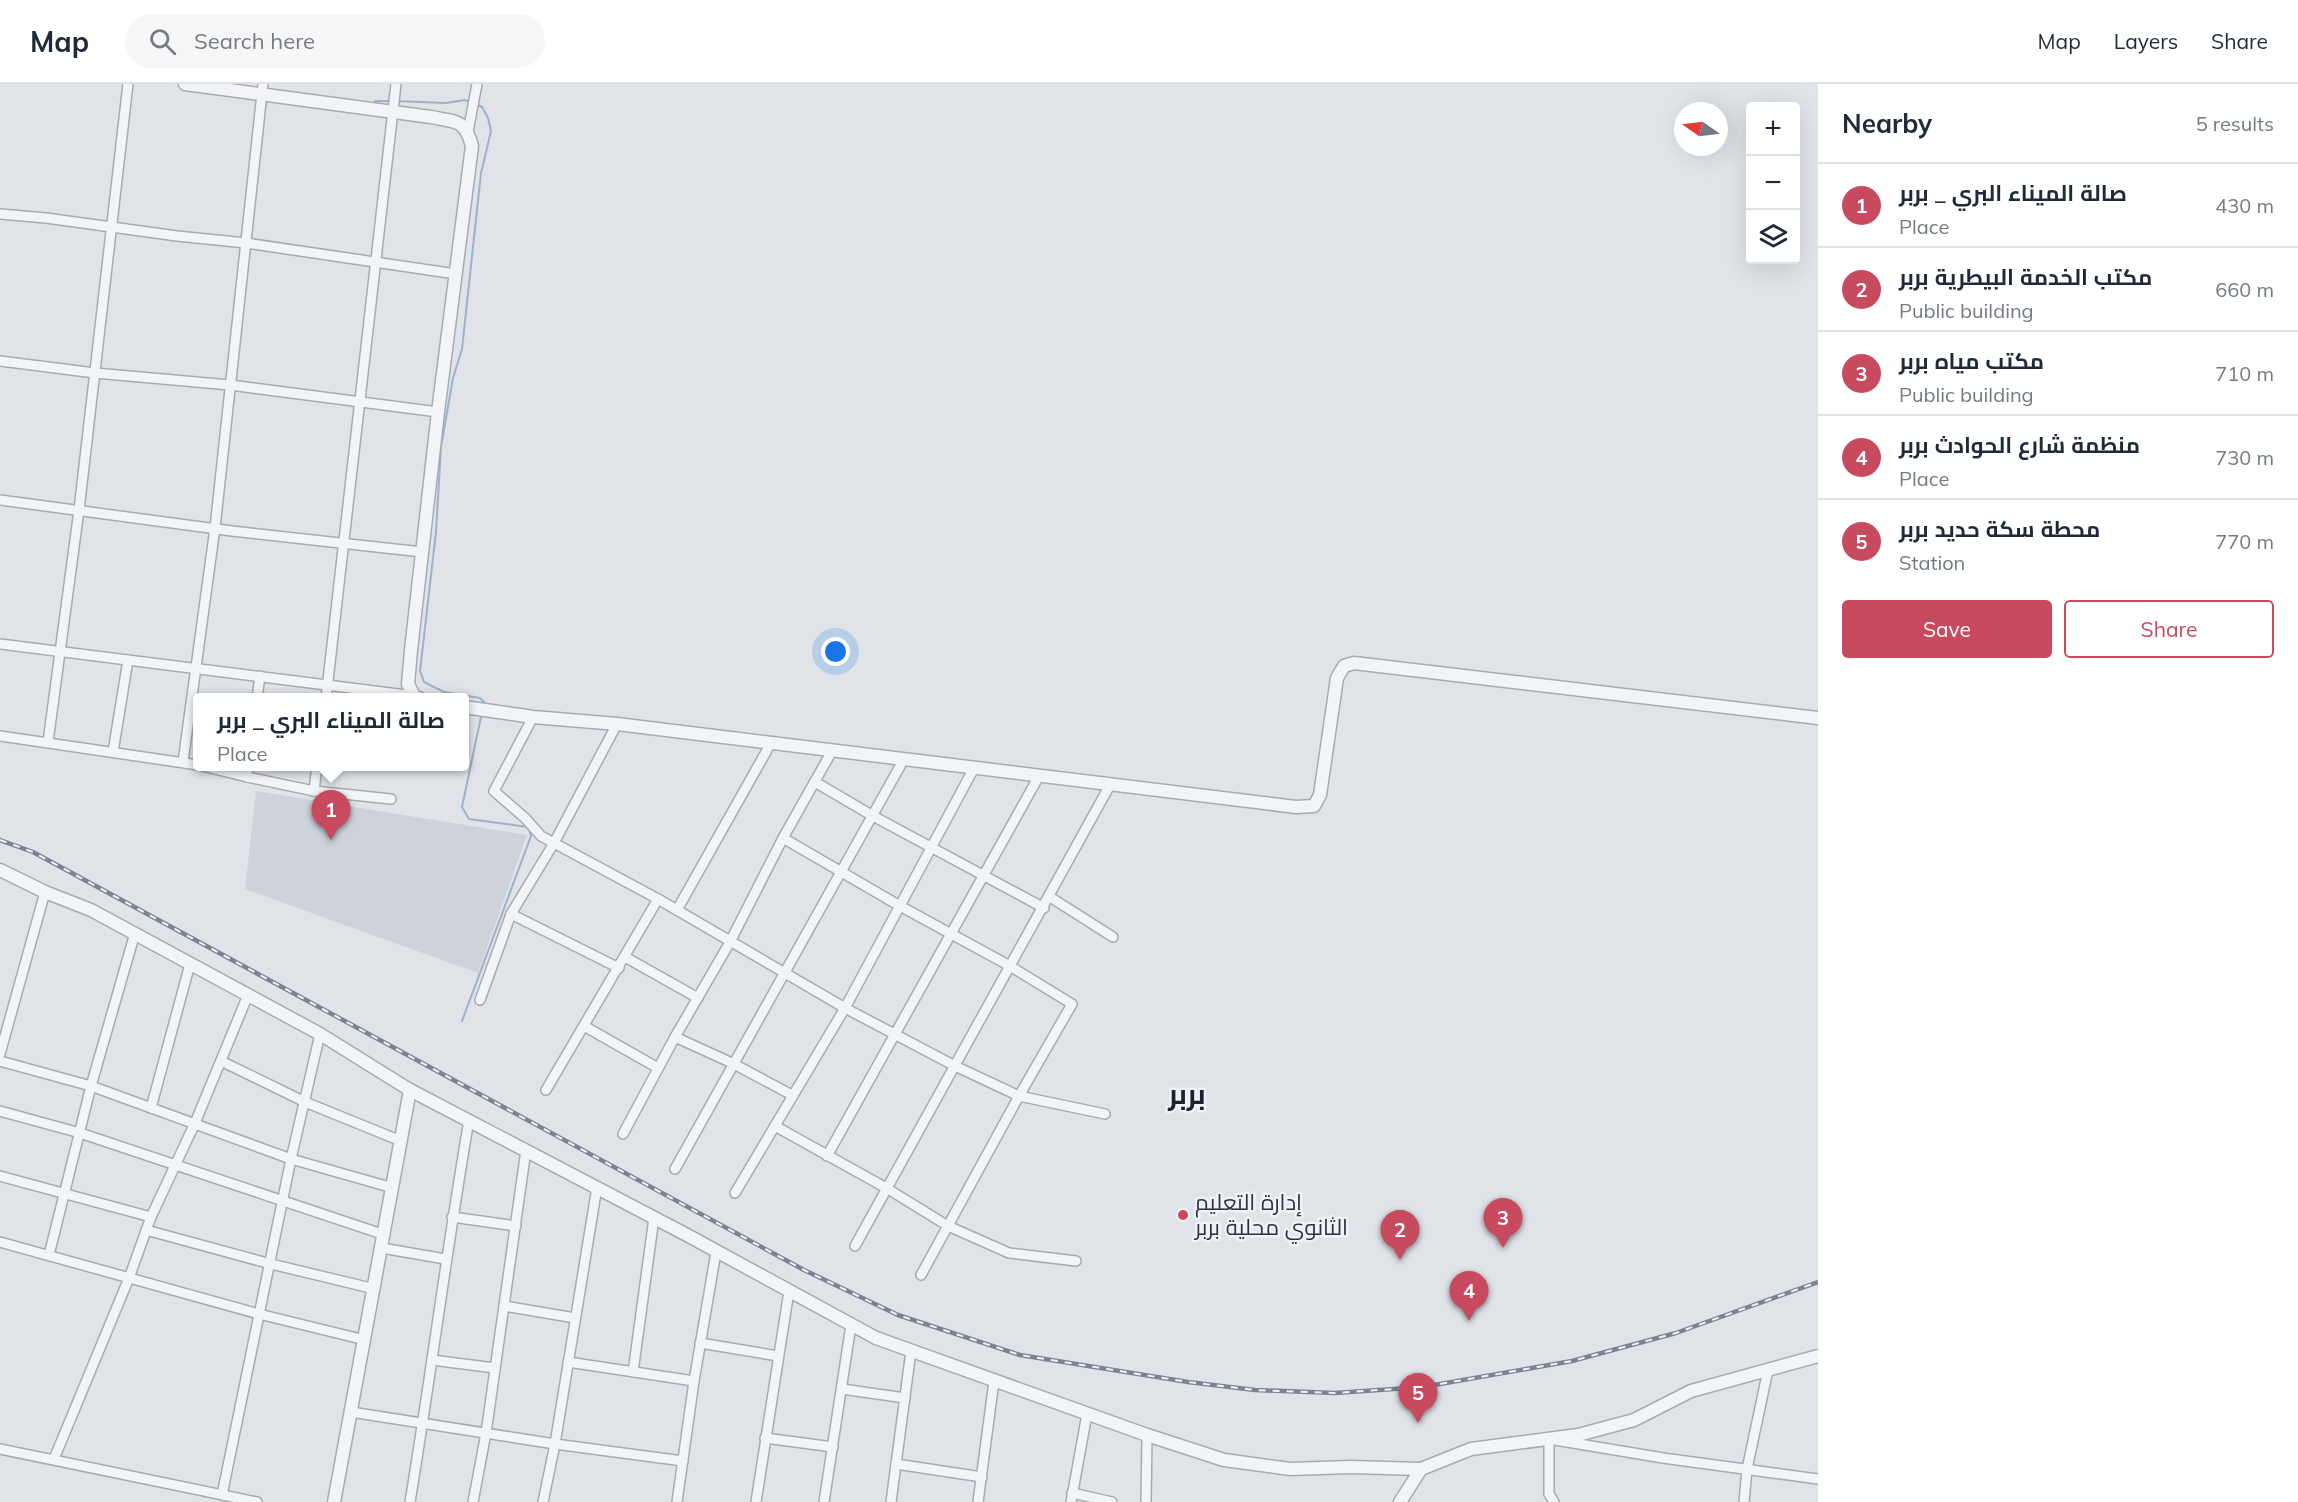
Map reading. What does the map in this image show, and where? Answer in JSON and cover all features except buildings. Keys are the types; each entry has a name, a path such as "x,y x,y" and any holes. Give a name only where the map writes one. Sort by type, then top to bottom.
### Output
{"street":[{"path":"48,742 79,510 128,84"},
{"path":"185,84 262,89 393,111 459,123 468,132"},
{"path":"327,693 396,84"},
{"path":"414,693 408,684 438,412 472,146 468,132 477,84"},
{"path":"183,762 215,528 262,89"},
{"path":"0,214 246,243 456,274"},
{"path":"0,361 95,373 230,385 361,404 438,412"},
{"path":"0,500 422,552"},
{"path":"0,644 387,693"},
{"path":"113,752 128,660"},
{"path":"469,708 1296,807 1314,806 1320,795 1337,678 1344,666 1354,663 1818,718"},
{"path":"258,693 260,676"},
{"path":"533,717 494,791 525,818 541,836 658,899 845,1008 956,1066 1019,1096 1105,1114"},
{"path":"480,1000 512,914 554,843 617,724"},
{"path":"0,736 193,764"},
{"path":"676,910 771,743"},
{"path":"623,1134 730,942 783,838 832,751"},
{"path":"675,1169 732,1063 904,759"},
{"path":"735,1193 845,1008 974,768"},
{"path":"222,771 314,790 391,799"},
{"path":"247,777 248,771"},
{"path":"314,790 316,771"},
{"path":"827,1156 1039,776"},
{"path":"815,782 873,816 1044,908"},
{"path":"855,1246 1110,785"},
{"path":"783,838 1010,966 1072,1005 1019,1096 921,1275"},
{"path":"0,870 45,892 91,910 135,933 320,1034 410,1090 597,1187 876,1338 994,1382 1224,1460 1290,1469 1351,1467 1421,1469 1471,1449 1578,1435 1634,1420 1691,1391 1818,1356"},
{"path":"0,1054 45,892"},
{"path":"1050,897 1113,937"},
{"path":"546,1090 658,899"},
{"path":"512,914 619,968"},
{"path":"49,1255 91,1086 135,933"},
{"path":"625,957 698,998"},
{"path":"151,1108 190,963"},
{"path":"54,1459 129,1278 151,1217 195,1123 248,995"},
{"path":"584,1026 658,1068"},
{"path":"222,1495 291,1159 320,1034"},
{"path":"675,1037 732,1063 792,1095"},
{"path":"0,1061 91,1086 291,1159 393,1188"},
{"path":"220,1061 304,1102 401,1141"},
{"path":"334,1502 410,1090"},
{"path":"0,1111 80,1133 385,1235"},
{"path":"410,1502 445,1259 469,1120"},
{"path":"775,1126 888,1189 948,1226 1009,1253 1076,1261"},
{"path":"473,1502 486,1433 526,1150"},
{"path":"0,1176 151,1217"},
{"path":"543,1502 555,1444 597,1187"},
{"path":"452,1217 516,1226"},
{"path":"633,1372 654,1218"},
{"path":"146,1230 375,1289"},
{"path":"0,1242 259,1314 365,1340"},
{"path":"382,1248 445,1259"},
{"path":"677,1502 694,1381 716,1252"},
{"path":"756,1502 789,1291"},
{"path":"504,1306 575,1318"},
{"path":"824,1502 851,1325"},
{"path":"700,1343 778,1356"},
{"path":"891,1502 911,1351"},
{"path":"432,1360 495,1368"},
{"path":"568,1362 694,1381"},
{"path":"1744,1502 1747,1469 1768,1370"},
{"path":"978,1502 994,1382"},
{"path":"842,1389 905,1398"},
{"path":"351,1412 555,1444 683,1461"},
{"path":"1087,1414 1072,1497 1112,1502"},
{"path":"1146,1502 1147,1435"},
{"path":"765,1438 833,1448"},
{"path":"1549,1439 1818,1479"},
{"path":"1549,1439 1549,1494 1554,1502"},
{"path":"0,1449 257,1502"},
{"path":"896,1464 982,1477"},
{"path":"1400,1502 1421,1469"}],"shaded area":[{"path":"256,791 527,835 478,973 245,889"}],"waterway":[{"path":"396,101 446,103 465,100 470,102"},
{"path":"375,101 390,101"},
{"path":"450,693 424,682 420,671 436,532 441,447 453,378 462,349 481,173 491,131 482,107 476,104"},
{"path":"469,696 480,698 484,702"},
{"path":"462,1021 531,836 528,827 469,819 462,807 481,717"}],"railway":[{"path":"0,840 33,852 804,1270 898,1315 1020,1355 1188,1382 1255,1390 1335,1393 1423,1387 1572,1361 1676,1333 1818,1282"}],"place":[{"name":"صالة الميناء البري _ بربر","path":"331,840"},
{"name":"إدارة التعليم الثانوي محلية بربر","path":"1183,1215"},
{"name":"مكتب مياه بربر","path":"1503,1248"},
{"name":"مكتب الخدمة البيطرية بربر","path":"1400,1260"},
{"name":"منظمة شارع الحوادث بربر","path":"1469,1321"},
{"name":"محطة سكة حديد بربر","path":"1418,1423"}],"district":[{"name":"بربر","path":"1187,1094"}]}
